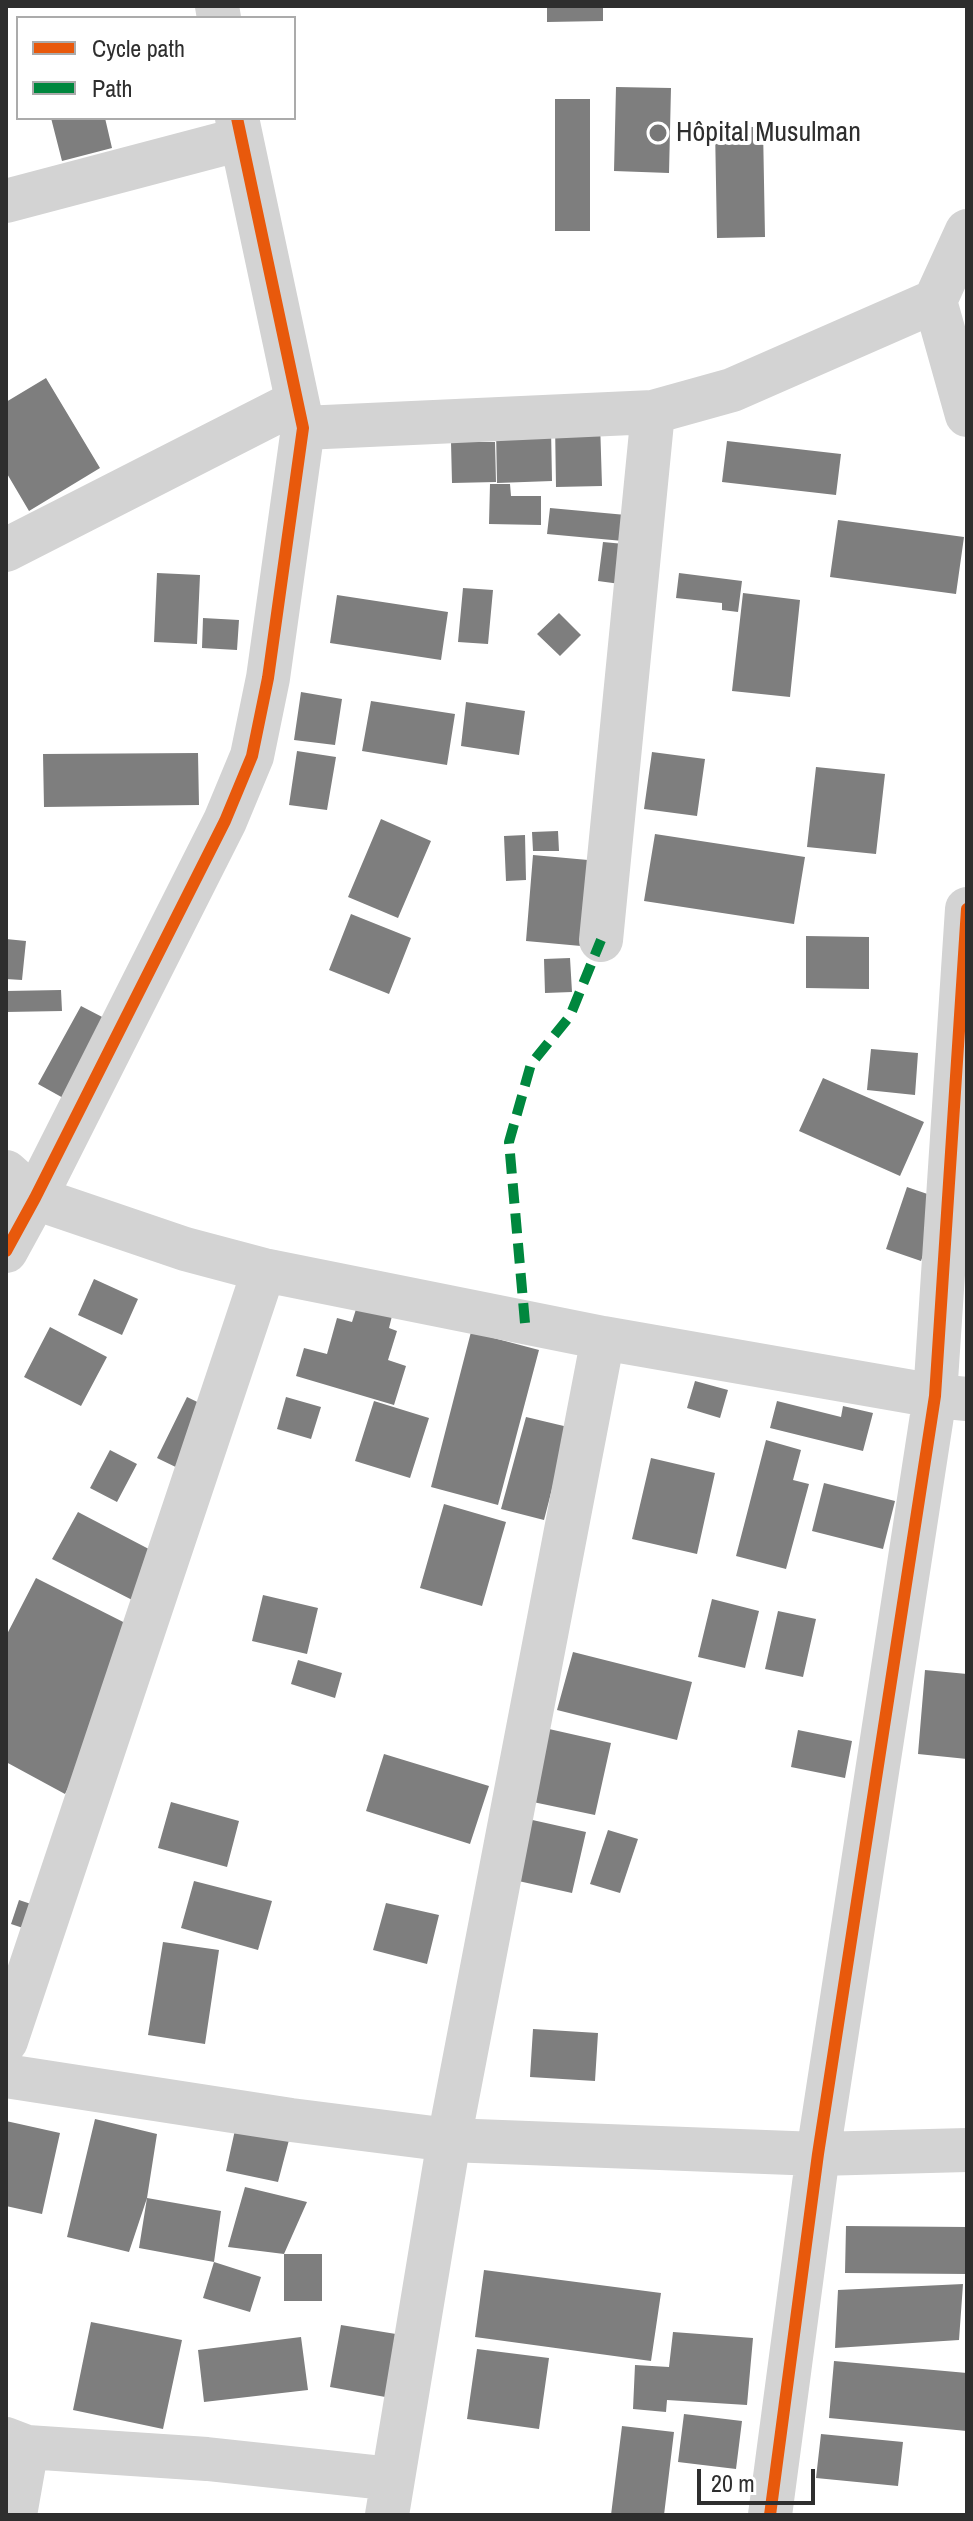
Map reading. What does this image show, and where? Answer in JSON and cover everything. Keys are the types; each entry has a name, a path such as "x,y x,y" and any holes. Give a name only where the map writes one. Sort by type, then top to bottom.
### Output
{"street":[{"path":"6,201 239,128 300,415 268,678 252,756 225,821 21,1185 6,1251"},
{"path":"967,231 935,301 967,415"},
{"path":"6,550 300,415 653,412 732,390 935,301"},
{"path":"601,940 653,412"},
{"path":"770,2515 818,2154 951,1398 967,909"},
{"path":"21,1185 185,1249 264,1270 603,1338 951,1398"},
{"path":"6,2041 264,1270"},
{"path":"15,2515 16,2443 207,2459 390,2497 449,2140 603,1338"},
{"path":"6,2076 291,2120 449,2140 818,2154 967,2150"}],"building":[{"path":"547,6 603,6 603,21 547,22"},
{"path":"616,87 671,88 669,173 614,171"},
{"path":"555,99 590,99 590,231 555,231"},
{"path":"52,120 105,120 112,148 62,161"},
{"path":"715,127 763,127 765,237 717,238"},
{"path":"46,378 100,468 29,511 6,472 6,402"},
{"path":"600,422 602,486 556,487 555,423"},
{"path":"551,428 552,481 497,483 496,429"},
{"path":"727,441 841,454 836,495 722,482"},
{"path":"451,442 495,442 496,482 452,483"},
{"path":"490,484 510,484 511,496 541,496 541,525 489,524"},
{"path":"550,508 626,515 623,541 547,534"},
{"path":"838,520 964,537 956,594 830,577"},
{"path":"603,542 624,544 620,584 598,581"},
{"path":"157,573 200,575 197,644 154,642"},
{"path":"679,573 742,581 738,612 722,610 722,603 676,598"},
{"path":"463,588 493,590 488,644 458,642"},
{"path":"743,593 800,600 790,697 732,691"},
{"path":"337,595 448,612 441,660 330,643"},
{"path":"559,613 581,635 560,656 537,634"},
{"path":"203,618 239,620 237,650 202,648"},
{"path":"301,692 342,699 335,745 294,740"},
{"path":"371,701 455,714 447,765 362,751"},
{"path":"466,702 525,711 519,755 461,746"},
{"path":"297,751 336,757 327,810 289,805"},
{"path":"652,752 705,759 697,816 644,809"},
{"path":"198,753 199,805 44,807 43,754"},
{"path":"816,767 885,774 876,854 807,847"},
{"path":"381,819 431,841 398,918 348,897"},
{"path":"558,831 559,851 533,851 532,832"},
{"path":"655,834 805,857 794,924 644,901"},
{"path":"525,835 526,880 506,881 504,836"},
{"path":"533,855 588,860 581,946 526,941"},
{"path":"351,914 411,938 389,994 329,970"},
{"path":"806,936 869,937 869,989 806,988"},
{"path":"6,939 26,941 22,980 6,979"},
{"path":"570,958 572,992 545,993 544,959"},
{"path":"61,990 62,1011 6,1012 6,991"},
{"path":"81,1006 108,1020 65,1099 38,1084"},
{"path":"871,1049 918,1053 915,1095 867,1090"},
{"path":"823,1078 924,1122 900,1176 799,1131"},
{"path":"907,1187 942,1199 921,1261 886,1249"},
{"path":"94,1279 138,1299 122,1335 78,1315"},
{"path":"357,1306 392,1316 389,1328 397,1331 388,1360 406,1366 394,1405 296,1376 304,1348 327,1354 337,1318 352,1322"},
{"path":"50,1327 107,1357 81,1406 24,1377"},
{"path":"471,1332 539,1350 498,1505 431,1487"},
{"path":"695,1381 728,1390 720,1418 687,1408"},
{"path":"187,1397 216,1411 186,1472 157,1458"},
{"path":"286,1397 321,1407 311,1439 277,1429"},
{"path":"374,1401 429,1418 410,1478 355,1461"},
{"path":"777,1401 841,1417 843,1406 873,1413 863,1451 770,1428"},
{"path":"526,1417 568,1427 544,1520 501,1509"},
{"path":"766,1440 801,1450 793,1480 809,1484 786,1569 736,1556"},
{"path":"110,1450 137,1464 117,1502 90,1488"},
{"path":"651,1458 715,1473 697,1554 632,1539"},
{"path":"824,1483 895,1501 883,1549 812,1531"},
{"path":"444,1504 506,1522 482,1606 420,1588"},
{"path":"78,1512 166,1558 142,1605 52,1559"},
{"path":"36,1578 145,1633 65,1794 6,1762 6,1636"},
{"path":"263,1595 318,1608 307,1654 252,1641"},
{"path":"712,1599 759,1611 745,1668 698,1657"},
{"path":"778,1611 816,1619 803,1677 765,1669"},
{"path":"573,1652 692,1682 677,1740 557,1710"},
{"path":"298,1660 342,1673 335,1698 291,1684"},
{"path":"925,1670 967,1674 967,1759 918,1754"},
{"path":"549,1729 611,1743 595,1815 533,1802"},
{"path":"798,1730 852,1741 845,1778 791,1767"},
{"path":"384,1754 489,1786 470,1844 366,1811"},
{"path":"171,1802 239,1821 227,1867 158,1848"},
{"path":"528,1819 586,1832 572,1893 514,1880"},
{"path":"608,1830 638,1839 620,1893 590,1884"},
{"path":"194,1881 272,1901 258,1950 181,1928"},
{"path":"19,1900 37,1906 47,1936 11,1924"},
{"path":"386,1903 439,1915 427,1964 373,1950"},
{"path":"163,1942 219,1950 205,2044 148,2035"},
{"path":"533,2029 598,2033 595,2081 530,2077"},
{"path":"95,2119 157,2134 147,2198 129,2252 67,2237"},
{"path":"6,2121 60,2133 42,2214 6,2206"},
{"path":"235,2130 289,2140 278,2182 226,2171"},
{"path":"245,2187 307,2202 284,2254 228,2247"},
{"path":"147,2198 221,2211 214,2262 139,2248"},
{"path":"846,2226 967,2227 967,2274 845,2273"},
{"path":"284,2254 322,2254 322,2301 284,2301"},
{"path":"214,2262 261,2277 250,2312 203,2298"},
{"path":"484,2270 661,2293 651,2361 475,2337"},
{"path":"963,2284 959,2340 835,2348 838,2290"},
{"path":"91,2322 182,2340 163,2429 73,2410"},
{"path":"341,2325 402,2335 391,2398 330,2387"},
{"path":"673,2332 753,2338 747,2405 667,2400 666,2412 633,2409 635,2365 669,2367"},
{"path":"301,2337 308,2390 204,2402 198,2350"},
{"path":"477,2349 549,2358 539,2429 467,2419"},
{"path":"834,2361 967,2373 967,2431 829,2418"},
{"path":"684,2414 742,2421 736,2469 678,2462"},
{"path":"622,2426 674,2432 664,2515 611,2515"},
{"path":"821,2434 903,2442 898,2486 816,2478"}],"marked path":[{"path":"525,1323 509,1142 531,1064 570,1016 601,940"}],"cycle path":[{"path":"6,1251 225,821 252,756 268,678 303,428 237,120"},
{"path":"770,2515 818,2154 935,1396 967,909"}],"place":[{"name":"Hôpital Musulman","path":"658,133"}]}
